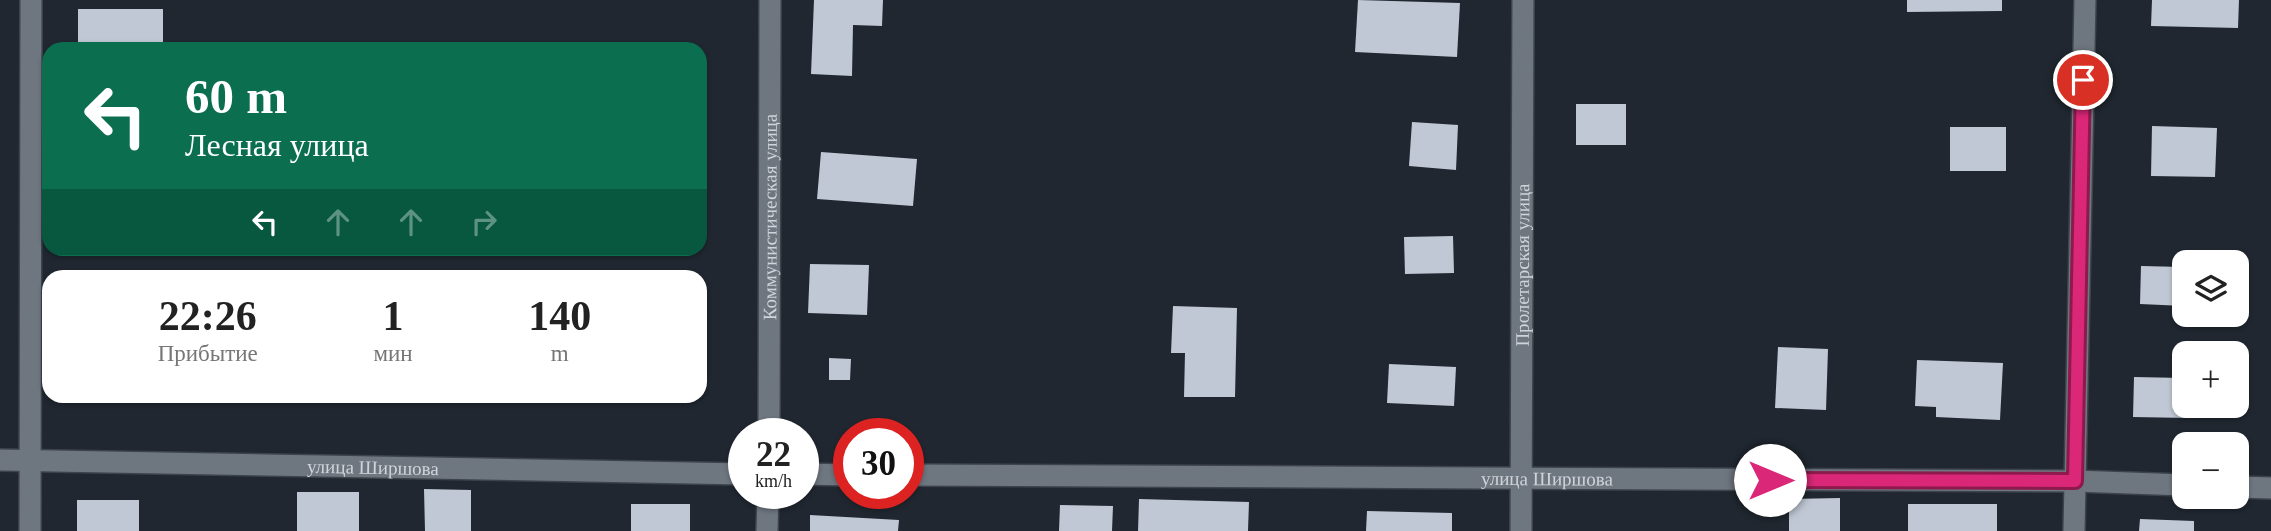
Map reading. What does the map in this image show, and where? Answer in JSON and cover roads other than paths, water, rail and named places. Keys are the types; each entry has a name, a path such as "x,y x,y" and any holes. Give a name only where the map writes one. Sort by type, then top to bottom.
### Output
{"street":[{"path":"30,531 31,0"},
{"name":"Коммунистическая улица","path":"768,418 770,0"},
{"name":"Пролетарская улица","path":"1521,531 1523,0"},
{"path":"2074,531 2085,0"},
{"name":"улица Ширшова","path":"0,460 728,474"},
{"name":"улица Ширшова","path":"924,475 2075,481 2172,485"},
{"path":"2249,487 2271,488"},
{"path":"767,531 768,509"}]}
